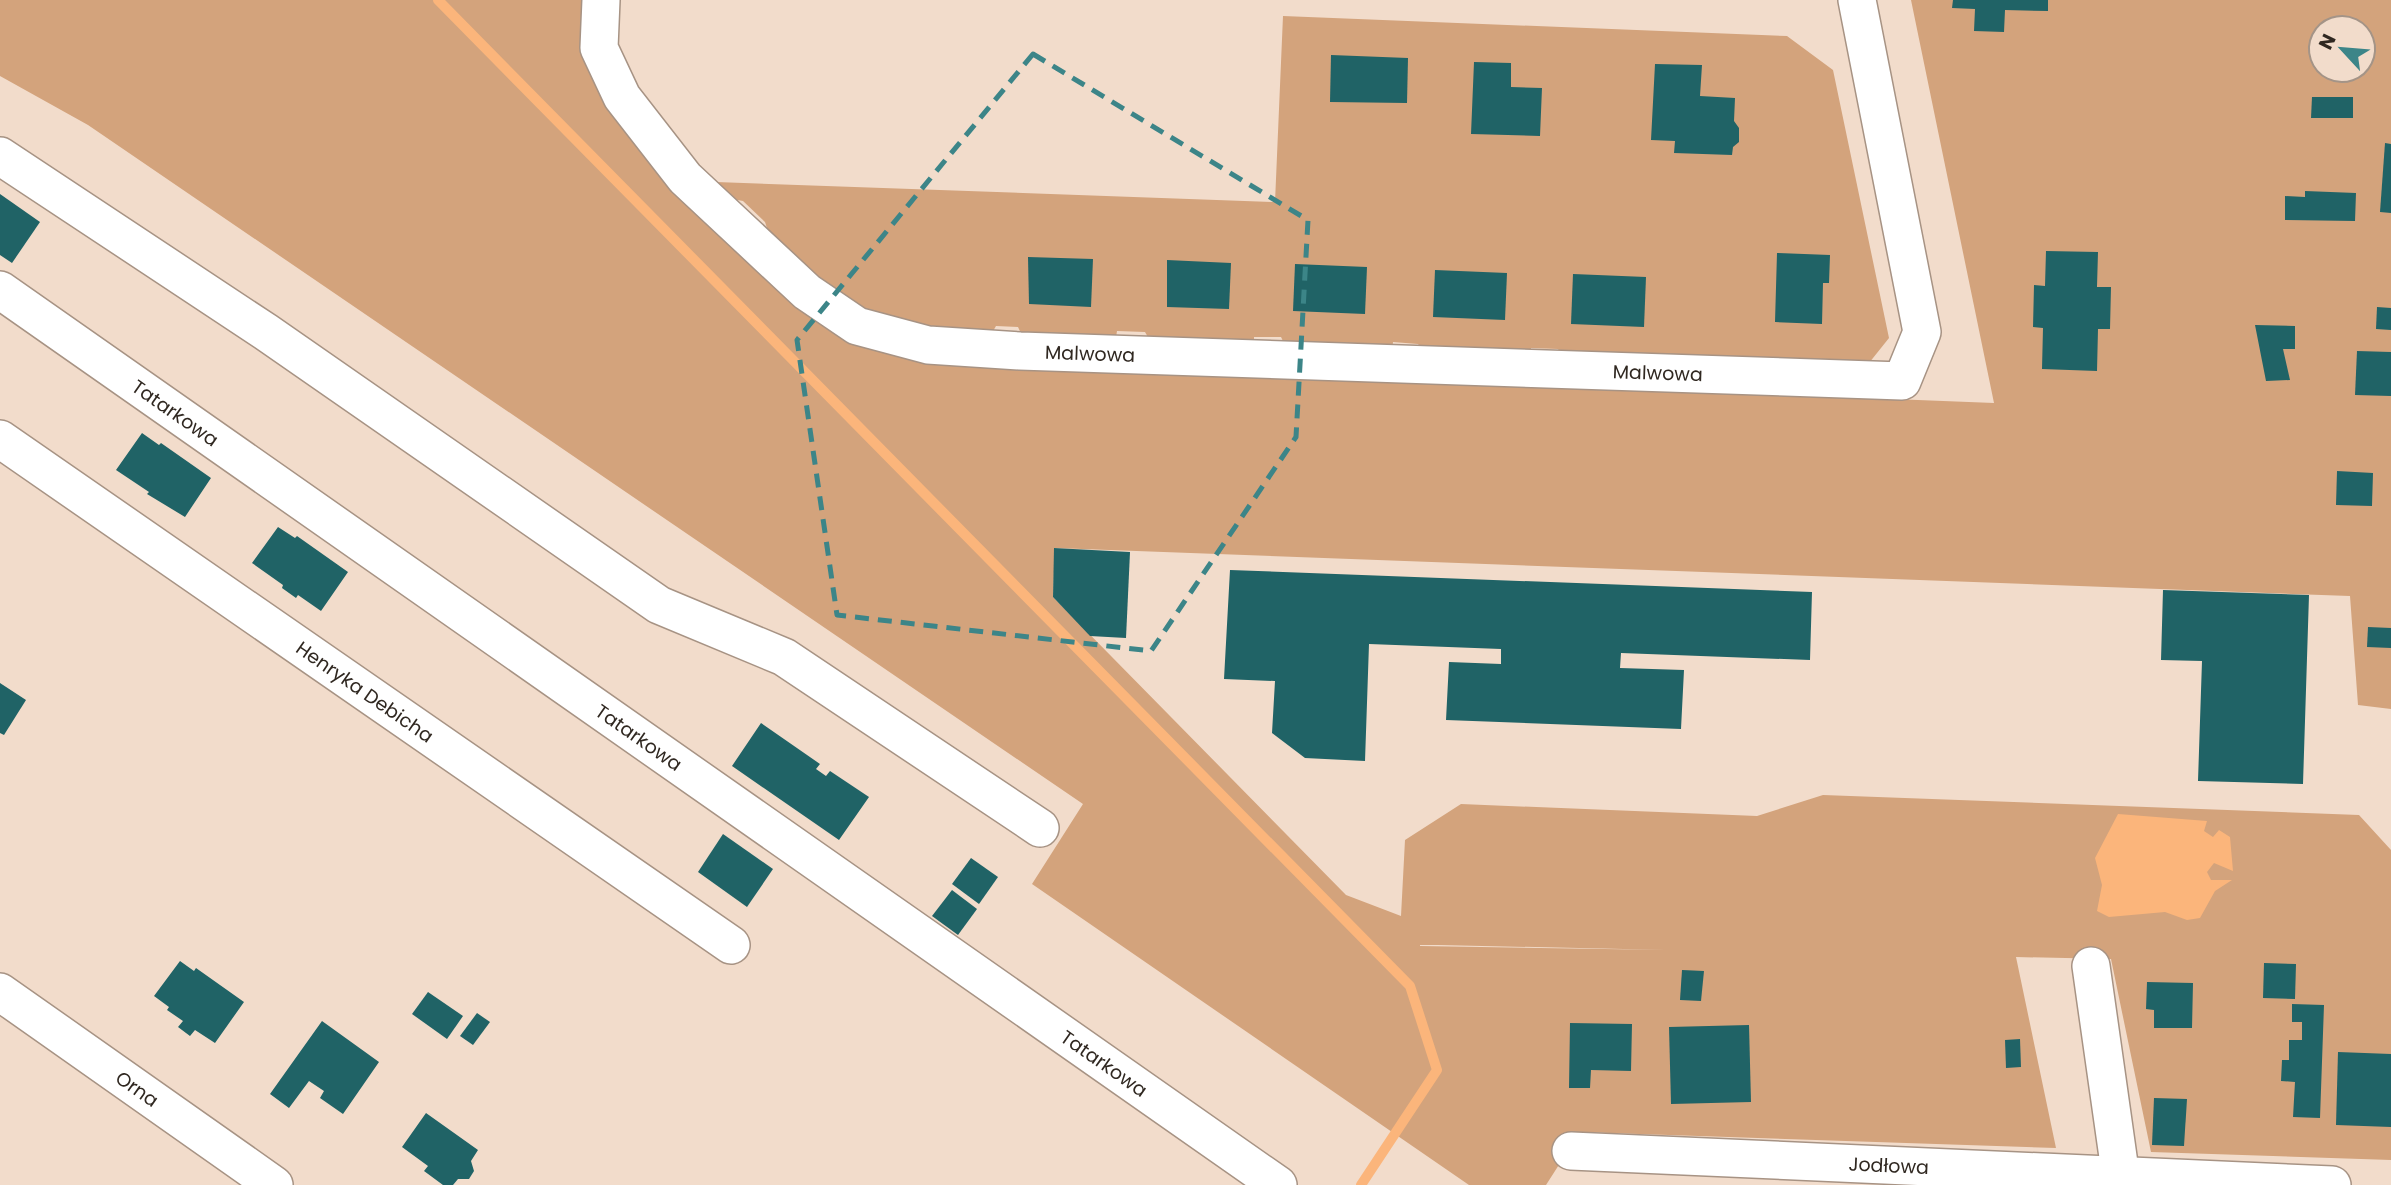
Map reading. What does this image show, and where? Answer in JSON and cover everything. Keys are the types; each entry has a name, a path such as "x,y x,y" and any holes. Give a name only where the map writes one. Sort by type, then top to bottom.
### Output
{"street":[{"name":"Malwowa","path":"601,0 599,48 622,97 685,178 807,292 857,326 928,345 1020,351 1902,381 1922,332 1857,0"},
{"path":"0,156 267,332 659,605 784,657 1040,828"},
{"name":"Tatarkowa","path":"0,290 1278,1185"},
{"name":"Henryka Debicha","path":"0,439 731,946"},
{"path":"2091,966 2122,1180"},
{"name":"Orna","path":"0,992 274,1185"},
{"name":"Jodłowa","path":"1571,1151 2122,1180 2332,1185"}],"highlighted area":[{"path":"1033,54 1308,220 1296,437 1151,651 837,615 797,340"}],"shaded area":[{"path":"0,0 590,0 663,178 827,329 937,362 1994,403 1911,0 2391,0 2391,709 2358,705 2350,596 1055,548 1053,597 1346,895 1401,916 1405,840 1461,804 1757,816 1823,795 2359,815 2391,850 2391,1160 2151,1152 2111,959 2016,957 2056,1148 1580,1132 1546,1185 1469,1185 1032,884 1083,804 88,125 0,76","holes":["1438,945 1668,950 1420,946"]},
{"path":"1283,16 1787,36 1833,70 1889,338 1865,368 1564,359 1558,349 1531,348 1531,358 1425,354 1418,344 1393,342 1392,352 1287,349 1281,337 1254,337 1254,348 1152,344 1145,332 1117,331 1115,343 1024,340 1018,327 996,326 989,338 931,336 827,296 770,237 765,222 743,201 732,199 716,182 1275,202"},
{"path":"2118,814 2207,821 2204,831 2213,837 2219,830 2230,837 2233,871 2214,863 2207,872 2211,880 2232,880 2215,891 2200,918 2187,920 2165,912 2109,917 2097,911 2102,885 2095,858"}],"building":[{"path":"1953,0 2048,0 2048,11 2005,10 2004,32 1974,31 1975,9 1952,8"},
{"path":"1331,55 1408,58 1407,103 1330,102"},
{"path":"1474,62 1511,63 1511,87 1542,88 1540,136 1471,134"},
{"path":"1655,64 1702,65 1700,96 1735,98 1734,121 1739,128 1739,142 1733,147 1732,155 1674,153 1675,141 1651,140"},
{"path":"2312,97 2353,97 2353,118 2311,118"},
{"path":"2385,143 2391,144 2391,213 2380,212"},
{"path":"2305,191 2356,193 2355,221 2285,220 2285,196 2305,197"},
{"path":"0,194 40,222 12,263 0,255"},
{"path":"2046,251 2098,252 2097,287 2111,287 2110,329 2098,329 2097,371 2042,369 2043,328 2033,327 2034,285 2045,286"},
{"path":"1777,253 1830,255 1829,283 1823,283 1822,324 1775,322"},
{"path":"1028,257 1093,259 1091,307 1029,304"},
{"path":"1167,260 1231,263 1229,309 1167,307"},
{"path":"1295,264 1367,267 1365,314 1293,311"},
{"path":"1435,270 1507,273 1505,320 1433,317"},
{"path":"1573,274 1646,277 1644,327 1571,324"},
{"path":"2377,307 2391,308 2391,330 2376,329"},
{"path":"2255,325 2295,326 2295,349 2283,349 2290,380 2266,381"},
{"path":"2357,351 2391,352 2391,396 2355,395"},
{"path":"142,433 211,478 185,517 147,494 149,492 116,470"},
{"path":"2337,471 2373,473 2372,506 2336,505"},
{"path":"278,527 295,538 297,536 348,572 321,611 298,595 296,598 252,563"},
{"path":"1054,548 1130,552 1126,638 1090,636 1053,597"},
{"path":"1230,570 1812,592 1810,660 1621,653 1620,668 1684,670 1681,729 1446,720 1449,662 1501,664 1501,649 1369,644 1365,761 1305,758 1272,733 1275,681 1224,679"},
{"path":"2163,590 2309,595 2303,784 2198,781 2202,661 2161,660"},
{"path":"2368,627 2391,628 2391,648 2367,647"},
{"path":"0,683 26,700 4,735 0,733"},
{"path":"761,723 820,764 816,769 826,776 830,771 869,797 839,840 732,766"},
{"path":"723,834 773,869 747,907 698,872"},
{"path":"971,858 998,877 979,904 952,884"},
{"path":"952,890 977,909 958,935 932,916"},
{"path":"180,961 194,971 196,968 244,1002 215,1043 195,1030 190,1036 178,1027 183,1021 167,1010 169,1007 154,996"},
{"path":"2264,963 2296,964 2295,999 2263,998"},
{"path":"1682,970 1704,971 1701,1001 1680,1000"},
{"path":"2147,982 2193,983 2192,1028 2154,1028 2154,1010 2146,1009"},
{"path":"428,992 463,1016 447,1039 412,1014"},
{"path":"2292,1004 2324,1005 2320,1118 2293,1117 2295,1082 2281,1081 2282,1060 2289,1060 2289,1040 2302,1040 2302,1022 2292,1022"},
{"path":"477,1013 490,1022 473,1045 460,1036"},
{"path":"322,1021 379,1062 343,1114 320,1098 324,1091 309,1081 289,1108 270,1094"},
{"path":"1570,1023 1632,1024 1631,1071 1591,1070 1590,1088 1569,1088"},
{"path":"1749,1025 1751,1102 1671,1104 1669,1027"},
{"path":"2020,1039 2021,1067 2006,1068 2005,1040"},
{"path":"2338,1052 2391,1054 2391,1127 2336,1125"},
{"path":"2154,1098 2187,1099 2184,1146 2152,1145"},
{"path":"426,1113 478,1150 471,1161 474,1171 469,1179 458,1179 453,1185 443,1185 424,1171 428,1166 402,1147"}],"waterway":[{"path":"438,0 1410,986 1437,1070 1361,1185"}]}
